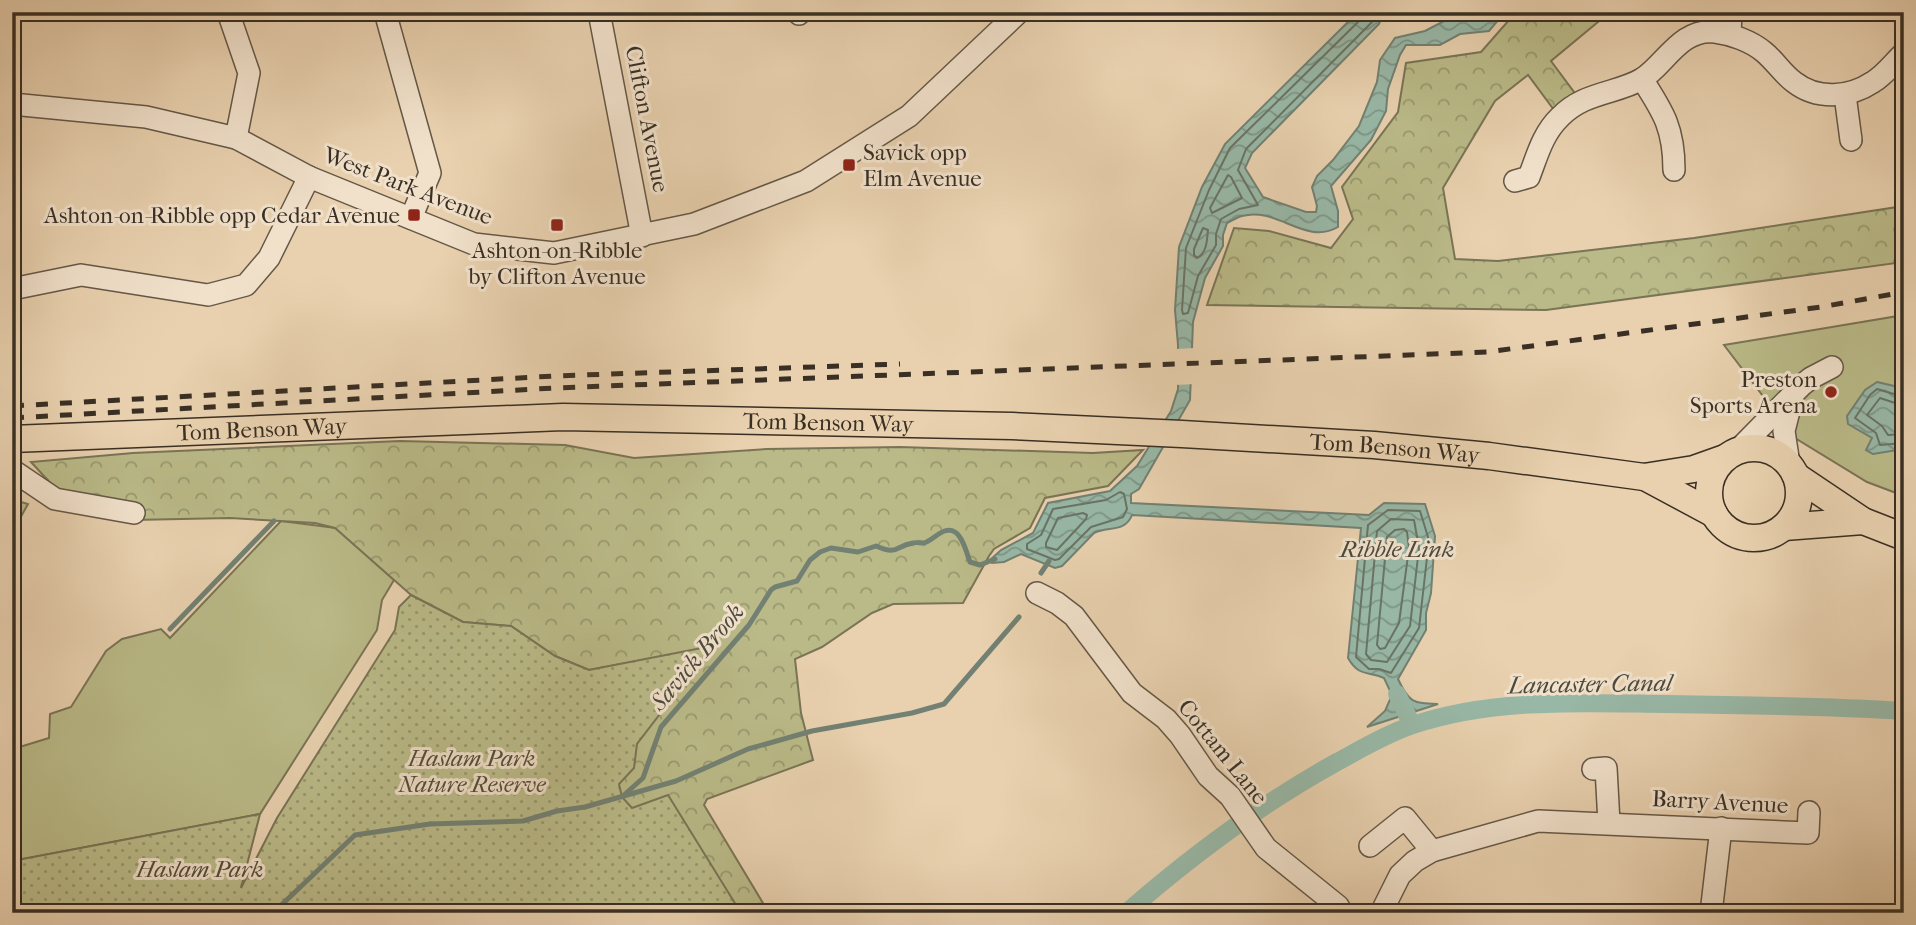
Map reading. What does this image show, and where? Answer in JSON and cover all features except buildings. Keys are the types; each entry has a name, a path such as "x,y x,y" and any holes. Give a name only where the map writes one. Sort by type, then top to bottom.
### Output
{"main road":[{"name":"Tom Benson Way","path":"12,439 563,417 1012,425 1182,434 1374,445 1489,456 1644,477 1694,469 1731,455"},
{"path":"1863,522 1784,527 1762,537 1746,538 1731,532 1720,523 1709,499 1710,484 1715,470 1731,455 1751,447 1765,449 1778,454 1793,470 1863,522 1904,537"},
{"path":"1784,527 1793,516 1798,503 1800,490 1793,470"},
{"name":"Tom Benson Way","path":"1644,477 1714,514"}],"street":[{"path":"228,12 249,73 236,138"},
{"path":"385,12 430,173 411,219"},
{"name":"Clifton Avenue","path":"599,12 642,236"},
{"name":"West Park Avenue","path":"12,104 146,117 236,138 309,177 474,244 554,253 694,224 806,181 909,116 1018,12"},
{"path":"1730,34 1731,12"},
{"path":"1527,185 1543,139 1559,117 1591,97 1642,79 1688,37 1711,31 1730,34 1762,51 1795,83 1821,95 1845,95 1874,82 1904,53"},
{"path":"1642,79 1663,112 1674,143 1674,170"},
{"path":"1845,95 1851,140"},
{"path":"12,289 81,275 208,295 246,285 269,258 309,177"},
{"path":"1731,455 1811,378 1832,368"},
{"path":"1793,470 1784,431 1794,394"},
{"path":"12,470 55,499 134,513"},
{"name":"Cottam Lane","path":"1037,593 1057,603 1074,617 1132,693 1166,719 1180,735 1208,776 1233,801 1257,836 1277,858 1338,906 1342,913"},
{"path":"1593,769 1606,768 1609,823"},
{"name":"Barry Avenue","path":"1382,913 1401,875 1415,860 1432,851 1538,821 1808,833 1809,812"},
{"path":"1370,845 1405,818 1432,851"},
{"path":"1711,913 1721,828"}],"green space":[{"path":"1512,12 1610,12 1551,61 1577,96 1554,110 1528,75 1495,101 1443,188 1455,259 1498,261 1694,238 1904,206 1904,262 1546,310 1207,305 1234,228 1269,231 1331,248 1353,219 1342,187 1398,112 1406,63 1481,52 1510,19"},
{"name":"Preston Sports Arena","path":"1904,315 1904,496 1867,482 1795,438 1724,345"},
{"path":"400,441 565,445 634,458 767,449 900,447 1093,453 1143,450 1108,486 1045,498 1030,528 994,549 963,603 893,604 872,613 822,647 795,659 801,713 813,760 707,799 704,805 769,913 730,913 585,831 669,655 589,670 555,656 511,626 463,622 411,595 335,528 315,523 230,518 133,520 78,513 31,462 133,453"},
{"path":"21,502 28,504 12,533 12,515"},
{"path":"281,521 336,528 394,580 382,600 377,630 260,814 12,861 13,749 49,738 50,714 71,707 106,651 122,639 161,629 170,638"},
{"name":"Haslam Park Nature Reserve","path":"411,595 463,622 511,626 555,656 589,670 712,646 637,744 634,768 619,784 622,797 632,808 668,795 741,913 12,913 12,861 260,814 241,888 277,818 395,630 399,607"}],"water":[{"path":"1358,12 1384,12 1379,24 1252,153 1245,168 1263,197 1306,212 1316,212 1312,187 1317,176 1359,126 1377,82 1380,60 1395,38 1425,31 1444,21 1486,19 1497,12 1505,12 1489,31 1460,34 1440,45 1406,45 1388,89 1386,111 1371,140 1331,186 1338,211 1338,227 1326,232 1314,232 1255,214 1227,223 1223,246 1205,278 1193,322 1190,400 1139,489 1131,494 1131,503 1369,515 1384,503 1425,504 1435,536 1426,630 1398,679 1405,693 1413,700 1438,704 1367,727 1385,711 1392,695 1384,678 1360,671 1348,658 1361,528 1132,515 1121,527 1094,533 1062,566 1055,568 1021,554 1004,562 992,563 991,559 1001,550 1033,533 1048,503 1110,491 1137,466 1171,411 1178,389 1175,310 1179,247 1202,187 1225,144"},
{"path":"1877,382 1894,386 1904,394 1904,449 1873,454 1866,450 1872,438 1848,424 1847,416 1865,390"}],"pier":[{"path":"1195,348 1196,384 1175,385 1175,349"}],"waterway":[{"path":"170,629 274,521"},
{"name":"Savick Brook","path":"624,795 643,778 661,727 749,625 771,590 797,581 810,560 820,552 831,548 858,552 876,546 893,550 907,544 924,543 951,530 960,538 970,562 980,565 995,559"},
{"path":"1041,573 1049,561"},
{"path":"273,913 355,835 430,824 523,821 557,811 585,807 676,781 748,749 812,731 912,713 944,704 1019,617"},
{"name":"Ribble Link","path":"1397,694 1412,725"},
{"name":"Lancaster Canal","path":"1126,913 1201,851 1281,795 1383,737 1444,716 1506,706 1570,703 1784,706 1904,711"}],"railway":[{"path":"12,418 554,388 1487,352 1821,307 1904,292"},
{"path":"12,406 554,376 900,364"}],"place":[{"name":"Savick opp Elm Avenue","path":"849,165"},
{"name":"Ashton-on-Ribble opp Cedar Avenue","path":"414,215"},
{"name":"Ashton-on-Ribble by Clifton Avenue","path":"557,225"},
{"name":"Preston Sports Arena","path":"1831,392"}],"park label":[{"name":"Haslam Park","path":"200,869"}]}
